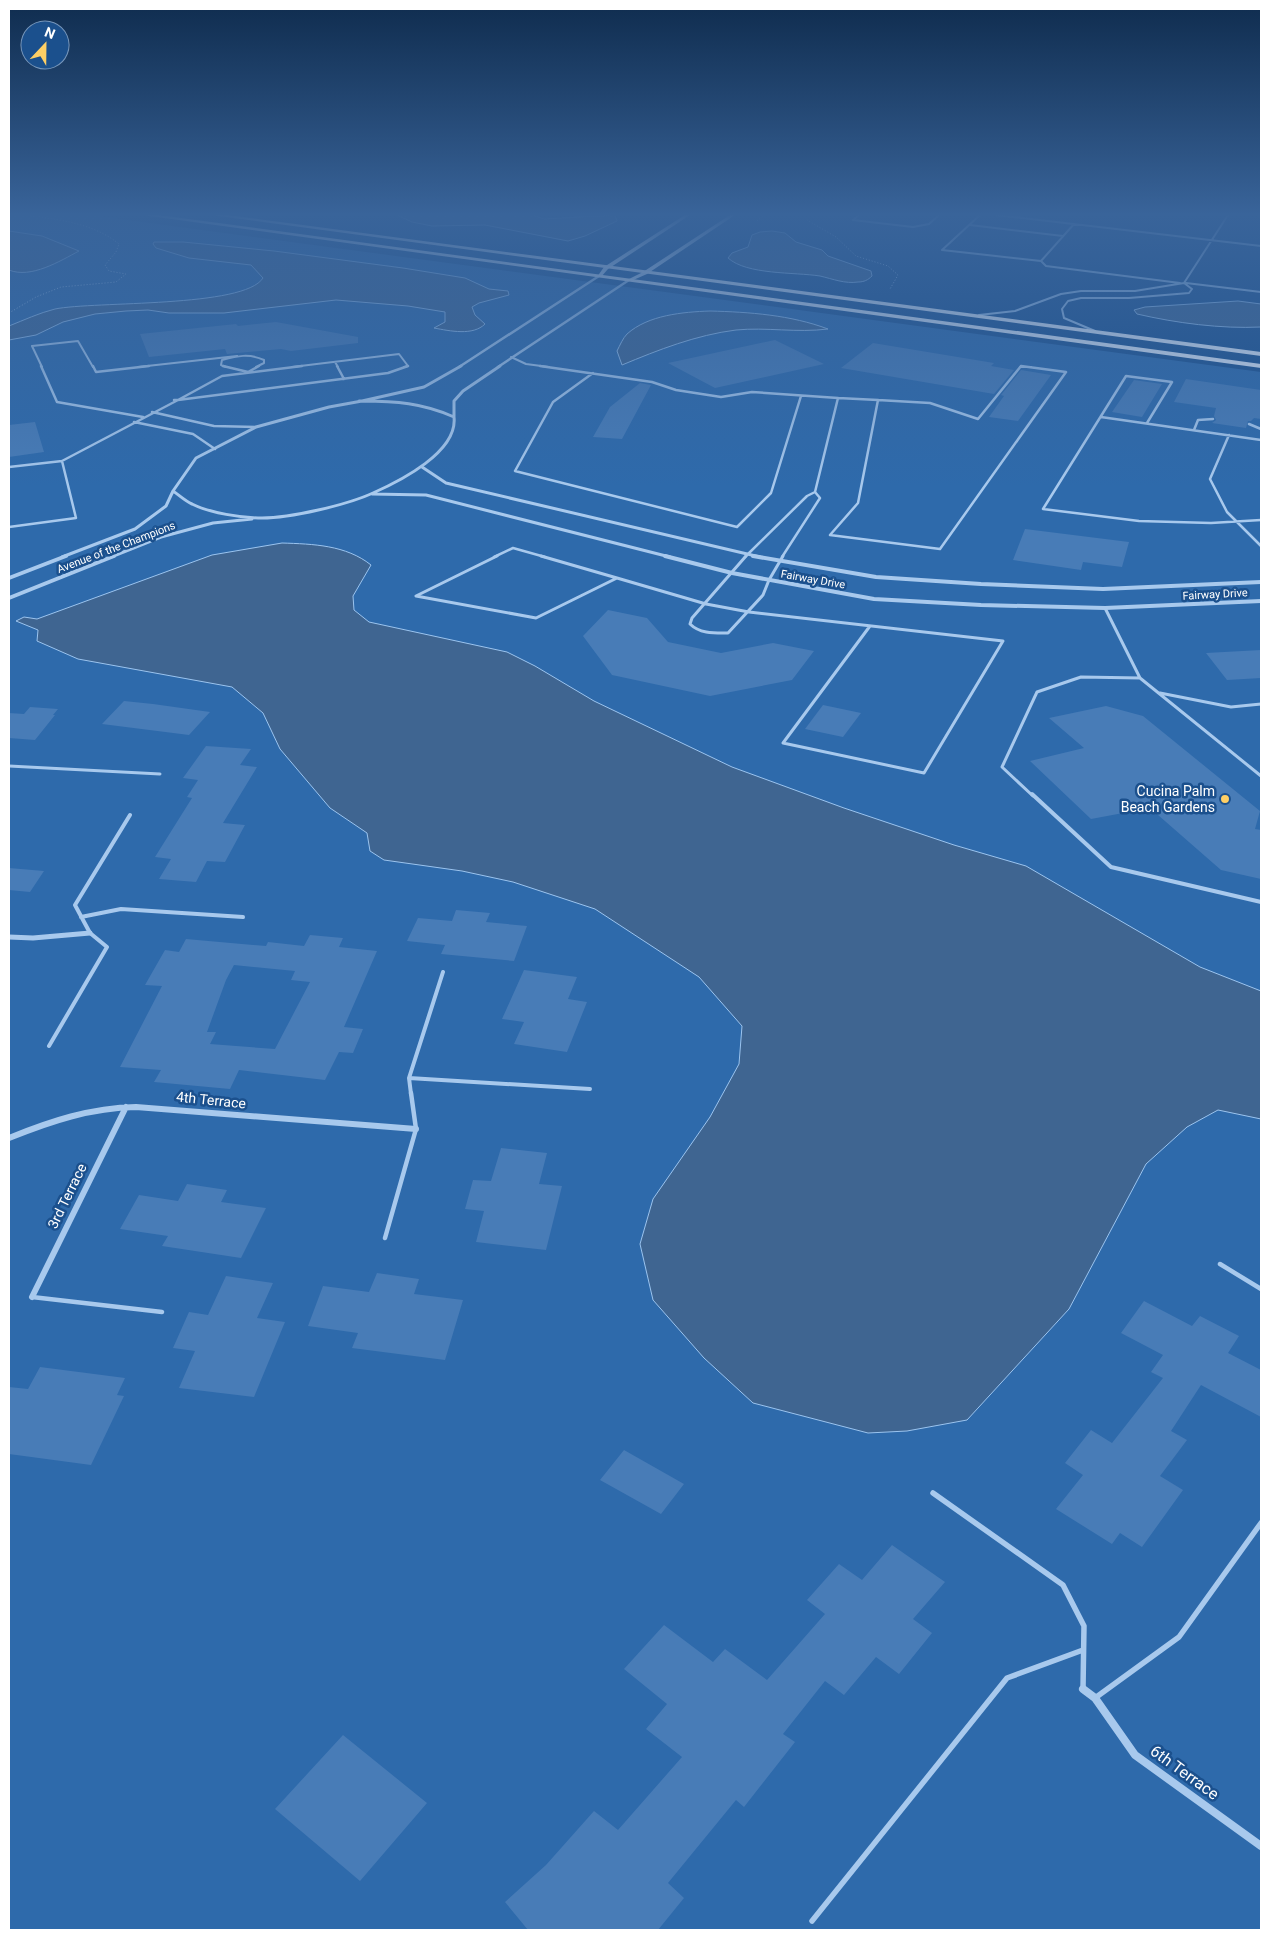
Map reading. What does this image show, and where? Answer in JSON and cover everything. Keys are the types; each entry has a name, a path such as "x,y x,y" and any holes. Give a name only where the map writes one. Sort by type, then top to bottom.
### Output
{"main road":[{"path":"816,305 1261,366"},
{"path":"894,305 1261,354"}],"street":[{"path":"359,401 394,395 424,387 466,364 554,305"},
{"path":"173,491 191,504 213,512 261,518 294,514 372,494 422,467 445,445 455,425 454,402 463,391 590,305"},
{"path":"359,401 410,401 431,406 454,418"},
{"name":"Avenue of the Champions","path":"9,578 135,528 166,506 173,491 196,458 256,427 329,407 359,401"},
{"name":"Fairway Drive","path":"422,467 446,483 747,555 876,577 1103,589 1261,582"},
{"name":"Fairway Drive","path":"372,494 426,495 732,573 874,599 981,605 1105,608 1261,601"},
{"name":"Avenue of the Champions","path":"9,598 161,537 213,523 261,518"},
{"path":"9,937 33,938 90,933"},
{"name":"4th Terrace","path":"9,1138 44,1123 71,1115 126,1106 160,1107 246,1116 416,1129"},
{"name":"3rd Terrace","path":"32,1297 126,1106"},
{"name":"6th Terrace","path":"1083,1688 1095,1698 1135,1755 1261,1846"}],"lane":[{"path":"974,316 1015,311 1030,305"},
{"path":"1064,305 1062,309 1064,318 1099,332"},
{"path":"143,417 57,402 32,346 78,341 96,372 237,356 256,356 264,360 261,365 248,372 220,365 222,360 237,356"},
{"path":"9,467 62,461 174,400 222,376 399,354 408,366 388,373 174,400"},
{"path":"511,357 526,364 652,382 676,390 721,397 752,392 930,403 978,419 1021,366 1066,372 940,549 830,535 858,503 878,400"},
{"path":"335,362 344,379"},
{"path":"593,373 553,402 515,471 736,527 771,492 801,396"},
{"path":"1147,423 1172,382 1126,376 1044,509 1139,521 1237,522 1261,520"},
{"path":"816,492 807,496 747,555 692,618 690,624 695,629 712,633 728,633 764,595 769,580 820,498 816,492 838,398"},
{"path":"152,412 214,426 256,427"},
{"path":"1101,416 1261,440"},
{"path":"1194,430 1198,420 1213,419"},
{"path":"134,422 194,434 215,449"},
{"path":"1249,424 1261,429"},
{"path":"1229,435 1210,478 1227,512 1261,546"},
{"path":"9,528 76,518 62,461"},
{"path":"617,578 536,618 416,596 514,548 617,578 706,604 749,612 1003,641 924,773 782,743 870,626"},
{"path":"1105,608 1140,678 1261,776"},
{"path":"1140,678 1081,677 1038,692 1002,767 1111,867 1261,902"},
{"path":"1159,693 1232,707 1261,704"},
{"path":"9,766 160,774"},
{"path":"49,1046 107,947 90,933 74,905 130,815"},
{"path":"81,917 121,909 243,917"},
{"path":"385,1238 416,1129 408,1078 443,972"},
{"path":"408,1078 590,1089"},
{"path":"1220,1264 1261,1289"},
{"path":"32,1297 162,1312"},
{"path":"932,1493 1063,1585 1084,1626 1083,1688"},
{"path":"1095,1698 1179,1637 1261,1523"},
{"path":"812,1921 1007,1678 1083,1650"}],"path":[{"path":"9,313 22,305"}],"shaded area":[{"path":"9,305 765,305 1261,372 1261,1930 9,1930"},
{"path":"289,305 224,313 169,313 148,310 95,314 63,322 36,335 9,340 9,326 55,309 75,307"},
{"path":"402,305 475,305 472,307 475,315 485,324 480,328 468,331 434,328 445,322 445,312"},
{"path":"1261,305 1261,327 1230,327 1183,323 1137,314 1134,310 1145,307"},
{"path":"710,311 770,315 799,320 828,329 747,329 721,332 678,344 622,365 617,351 626,336 635,328 666,316"},
{"path":"282,543 329,547 351,553 371,565 353,596 354,610 369,622 507,652 535,666 594,701 732,767 844,808 954,845 1026,866 1200,967 1261,991 1261,1119 1218,1110 1187,1127 1146,1164 1069,1309 967,1420 907,1431 868,1433 753,1403 704,1358 653,1300 640,1244 653,1199 710,1117 739,1064 742,1026 699,977 595,909 513,882 462,871 384,860 370,851 367,833 330,808 280,749 263,713 232,687 78,659 37,641 38,630 16,621 24,617 37,619 212,555"}],"building":[{"path":"276,322 358,337 358,343 291,351 281,349 227,354 225,349 149,357 140,334 236,324 238,326"},
{"path":"775,340 824,364 715,388 668,363"},
{"path":"873,343 994,363 991,366 1014,370 994,394 841,368"},
{"path":"1021,370 1051,375 1018,421 989,417 1004,396 1001,395"},
{"path":"1186,379 1261,390 1261,419 1254,418 1248,421 1246,428 1212,423 1216,420 1214,416 1216,408 1174,402"},
{"path":"1134,380 1162,384 1142,417 1112,412"},
{"path":"640,383 651,385 622,439 593,437 610,407"},
{"path":"35,422 44,452 9,457 9,425"},
{"path":"1025,529 1129,542 1122,567 1083,562 1081,570 1013,560"},
{"path":"608,610 647,618 668,642 721,653 773,643 814,651 792,680 710,696 612,675 583,636"},
{"path":"1261,650 1261,678 1227,680 1206,653"},
{"path":"124,701 210,712 189,735 102,724"},
{"path":"823,705 861,713 843,737 805,729"},
{"path":"1106,706 1143,716 1260,811 1255,829 1261,830 1261,879 1221,870 1150,808 1091,819 1030,761 1084,748 1049,718"},
{"path":"30,707 58,709 35,740 9,738 9,713 24,714"},
{"path":"206,746 251,749 240,765 257,767 223,823 245,825 225,862 207,861 196,882 159,879 171,859 155,857 192,798 187,797 198,780 183,778"},
{"path":"9,868 44,871 30,892 9,890"},
{"path":"456,910 490,913 486,922 527,926 514,961 441,954 445,945 407,941 418,918 452,921"},
{"path":"310,935 343,938 339,947 377,951 344,1027 363,1029 353,1053 339,1052 325,1080 239,1070 230,1089 154,1082 161,1070 120,1067 162,986 145,985 165,950 179,952 186,939 266,946 268,942 304,946","holes":["234,965 295,971 291,980 310,982 275,1049 210,1044 216,1032 207,1032 226,980"]},
{"path":"524,970 577,977 568,999 587,1002 567,1052 514,1044 524,1022 502,1019"},
{"path":"501,1148 547,1153 539,1184 562,1186 546,1250 476,1242 484,1211 465,1209 473,1180 491,1181"},
{"path":"187,1184 227,1190 221,1202 266,1208 241,1258 162,1246 168,1236 120,1229 139,1195 178,1201"},
{"path":"377,1273 419,1279 414,1294 463,1300 445,1360 352,1348 358,1333 308,1326 323,1286 369,1292"},
{"path":"226,1276 273,1283 257,1318 285,1322 254,1397 179,1388 195,1351 173,1348 189,1312 208,1315"},
{"path":"1144,1301 1192,1326 1200,1316 1239,1336 1228,1353 1261,1370 1261,1417 1201,1385 1171,1431 1187,1440 1160,1476 1183,1490 1142,1547 1120,1533 1112,1544 1056,1509 1083,1475 1065,1463 1091,1430 1112,1443 1163,1378 1151,1372 1163,1355 1121,1333"},
{"path":"40,1367 125,1378 117,1395 124,1396 91,1465 9,1454 9,1387 28,1389"},
{"path":"624,1450 684,1484 661,1514 600,1480"},
{"path":"892,1545 945,1582 913,1619 932,1633 899,1674 876,1657 844,1695 825,1681 783,1734 795,1742 744,1807 736,1800 668,1883 684,1898 658,1930 528,1930 505,1902 546,1865 594,1811 618,1830 682,1757 646,1729 667,1704 624,1669 664,1625 713,1662 725,1649 767,1680 825,1614 807,1600 839,1564 862,1580"},
{"path":"343,1735 427,1803 360,1881 275,1809"}],"place":[{"name":"Cucina Palm Beach Gardens","path":"1225,799"}]}
